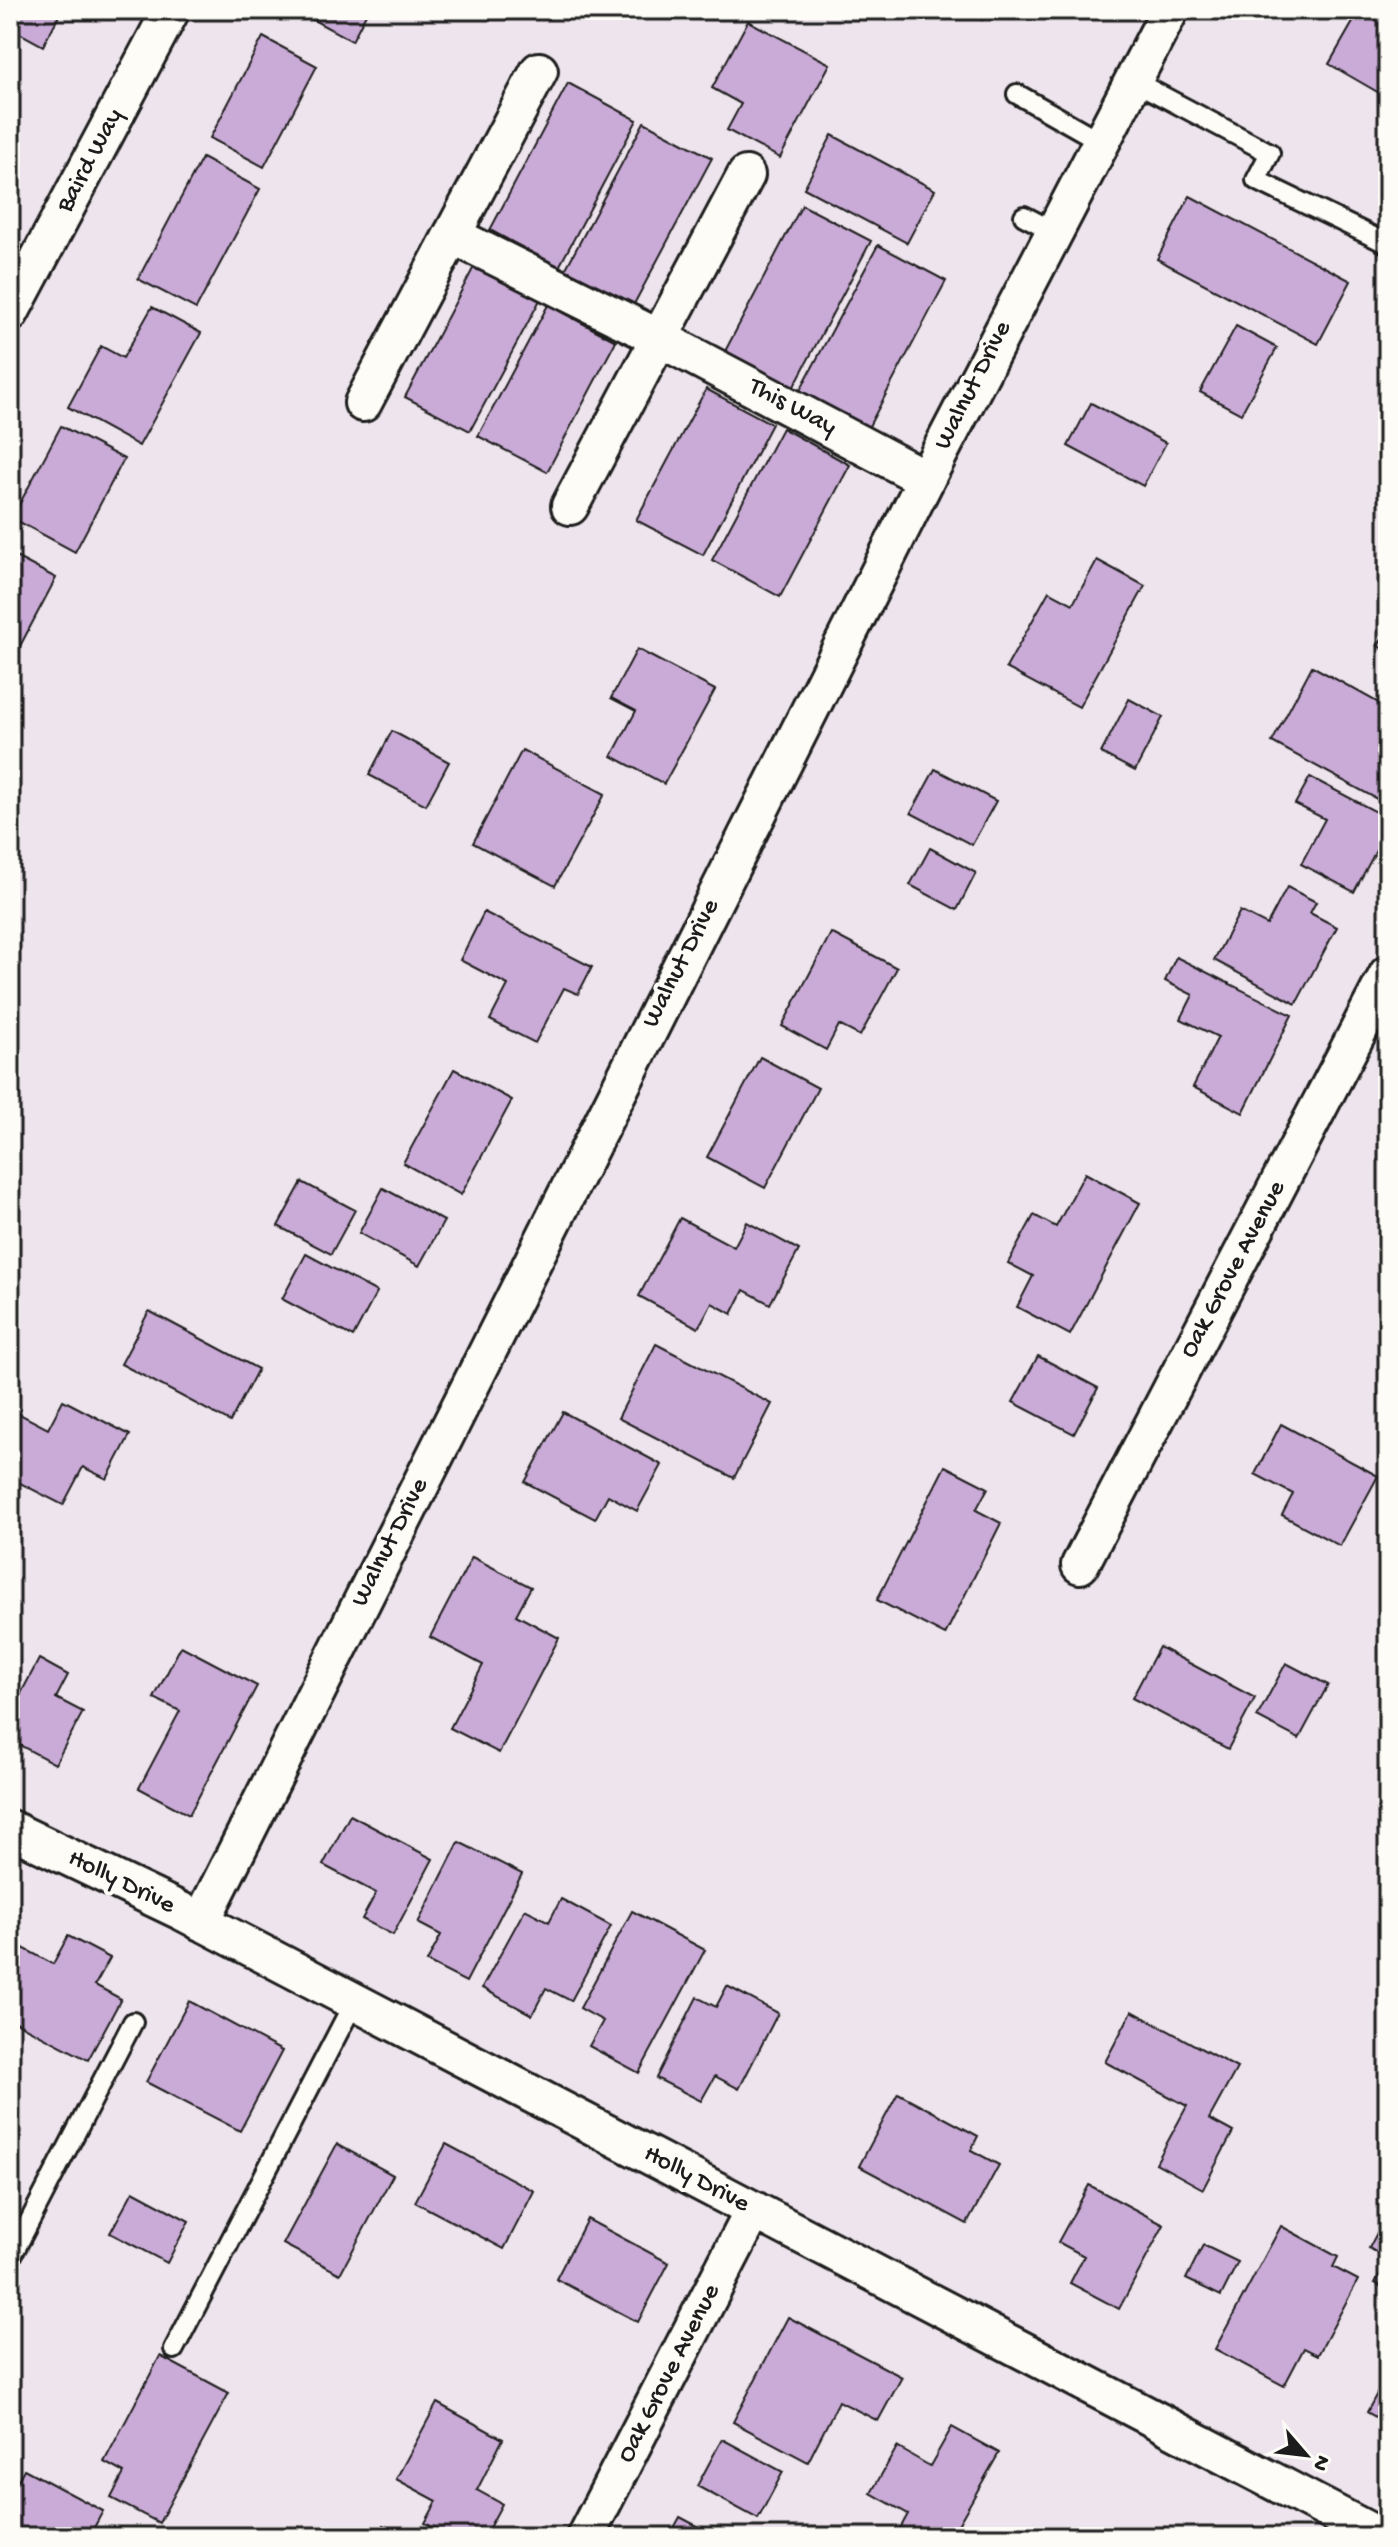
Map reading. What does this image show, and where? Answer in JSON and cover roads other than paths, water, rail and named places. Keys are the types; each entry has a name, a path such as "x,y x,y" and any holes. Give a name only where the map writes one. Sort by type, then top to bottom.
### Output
{"street":[{"name":"Baird Way","path":"10,313 171,10"},
{"name":"Walnut Drive","path":"201,1922 926,479 1039,224 1100,141 1170,10"},
{"path":"363,403 539,71"},
{"path":"570,506 746,175"},
{"name":"This Way","path":"452,235 659,338 926,479"},
{"name":"Oak Grove Avenue","path":"1080,1565 1388,974"},
{"name":"Holly Drive","path":"10,1829 201,1922 1380,2537"},
{"name":"Oak Grove Avenue","path":"585,2537 754,2210"}],"lane":[{"path":"1132,80 1270,153 1256,180 1388,244"},
{"path":"1017,94 1100,141"},
{"path":"174,2349 354,2002"},
{"path":"10,2259 133,2022"}]}
